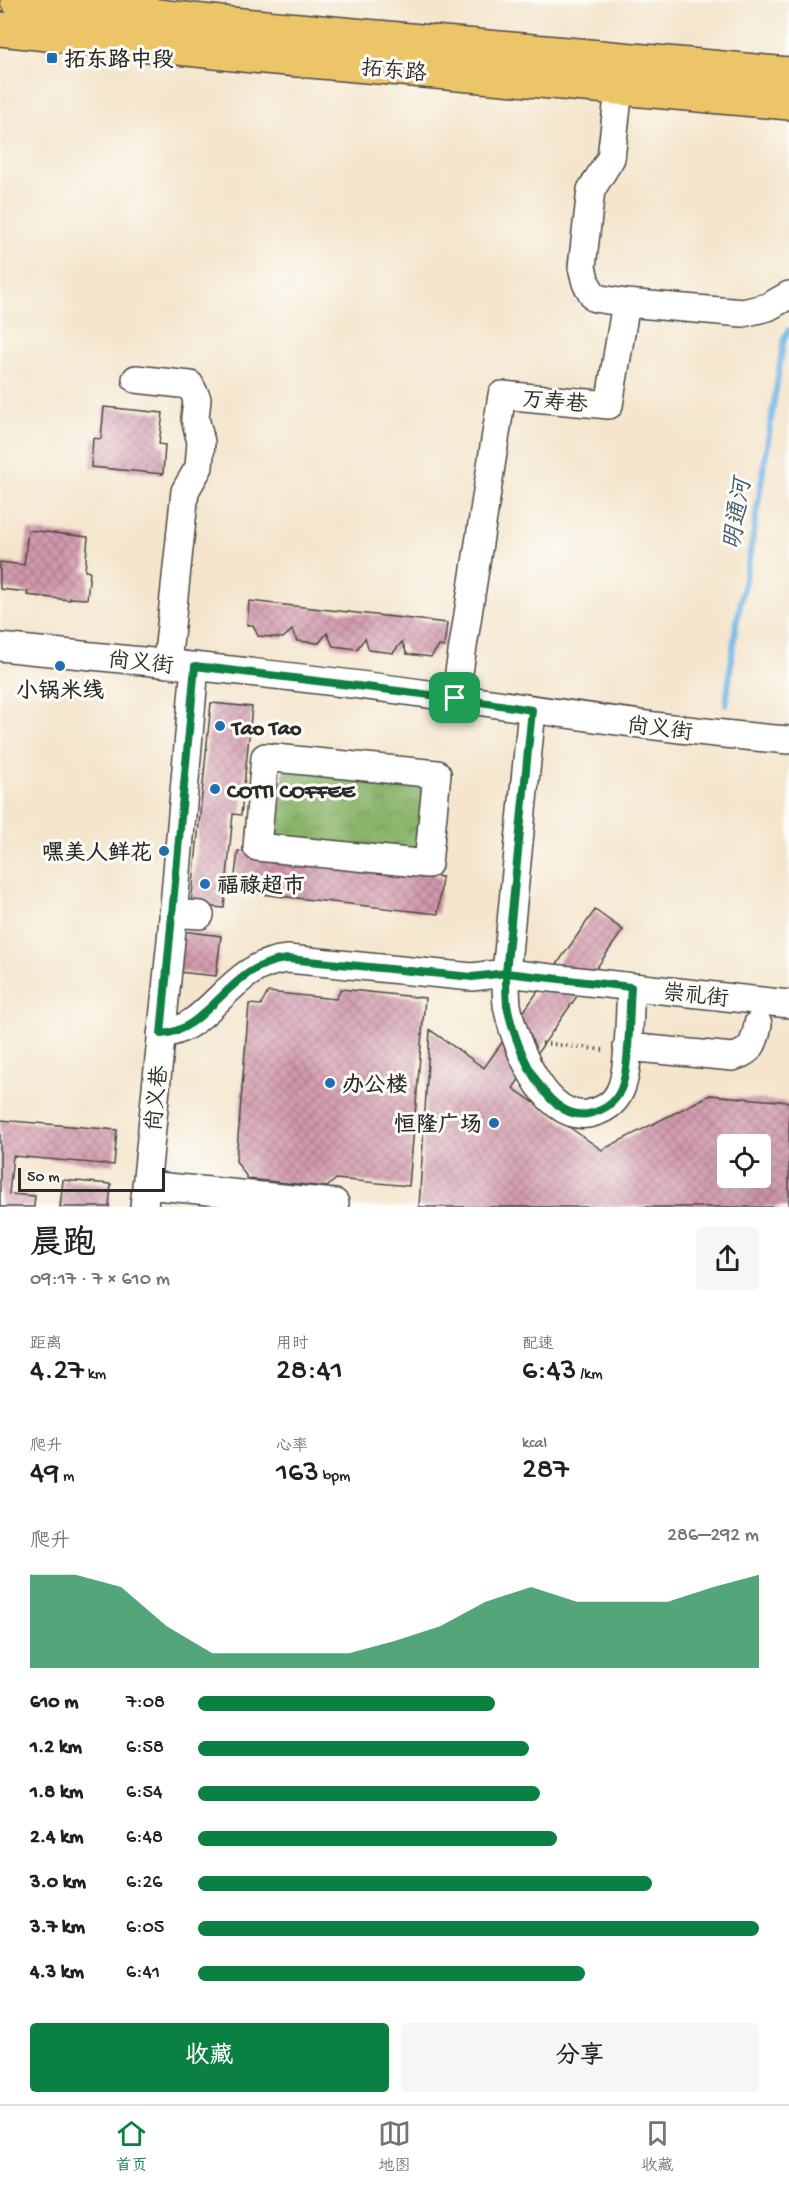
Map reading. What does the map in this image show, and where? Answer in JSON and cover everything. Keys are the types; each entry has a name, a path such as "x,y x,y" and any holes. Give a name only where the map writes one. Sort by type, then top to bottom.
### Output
{"main road":[{"name":"拓东路","path":"17,0 220,23 789,74"},
{"name":"拓东路","path":"0,29 253,56 789,103"}],"street":[{"path":"619,89 611,158 591,190 582,267 586,283 595,298 626,303 743,313 768,307 789,295"},
{"name":"万寿巷","path":"455,698 502,395 609,405 626,303"},
{"path":"136,379 190,385 197,399 195,418 201,442 199,467 185,491 167,664"},
{"name":"尚义街","path":"0,647 195,666 455,698 721,735 789,740"},
{"name":"尚义巷","path":"145,1196 161,1034 186,914 195,666"},
{"path":"532,710 506,973 509,1013 530,1070 543,1092 566,1110 576,1114 586,1114 601,1110 617,1098 624,1081 616,1048 631,987"},
{"path":"266,757 437,774 428,864 257,847 266,757"},
{"name":"崇礼街","path":"161,1034 174,1033 187,1026 246,973 272,960 288,959 472,977 506,973 789,1004"},
{"path":"616,1048 733,1057 747,1052 752,1046 758,1024"},
{"path":"145,1196 335,1203"}],"path":[{"path":"552,1044 616,1048"}],"green space":[{"path":"285,764 432,779 424,856 278,842"}],"building":[{"path":"104,407 163,413 159,444 165,445 163,474 91,467 93,438 101,439"},
{"path":"28,530 88,537 85,571 90,572 87,599 70,598 70,600 0,589 0,562 24,565"},
{"path":"249,601 447,623 444,647 439,646 431,657 407,654 402,642 393,653 369,650 365,638 357,649 333,646 327,633 319,643 297,641 292,630 283,638 258,636 253,625 247,625"},
{"path":"211,703 252,707 241,815 233,814 224,908 191,905"},
{"path":"238,851 435,873 435,876 442,877 438,914 233,891"},
{"name":"恒隆广场","path":"595,910 623,930 513,1088 602,1150 710,1095 789,1102 789,1207 419,1207 430,1030 484,1068"},
{"path":"183,931 221,936 216,976 178,972"},
{"name":"办公楼","path":"341,989 425,998 409,1186 336,1179 327,1187 248,1179 236,1161 249,1004 261,1005 268,992 336,999"},
{"path":"0,1120 117,1130 114,1165 13,1156 9,1194 35,1196 34,1207 0,1207"},
{"path":"63,1180 111,1184 109,1207 60,1207"}],"waterway":[{"name":"明通河","path":"726,705 735,631 752,542 784,338 789,330"}],"place":[{"name":"拓东路中段","path":"52,58"},
{"name":"小锅米线","path":"60,666"},
{"name":"Tao Tao","path":"220,726"},
{"name":"COTTI COFFEE","path":"215,789"},
{"name":"嘿美人鲜花","path":"164,851"},
{"name":"福禄超市","path":"205,884"},
{"name":"办公楼","path":"330,1083"},
{"name":"恒隆广场","path":"494,1123"}],"route":[{"path":"455,698 195,666 161,1034 174,1033 187,1026 246,973 272,960 288,959 472,977 506,973 507,1002 513,1028 530,1070 543,1092 566,1110 576,1114 601,1110 617,1098 624,1081 631,987 506,973 532,710 455,698"}]}
